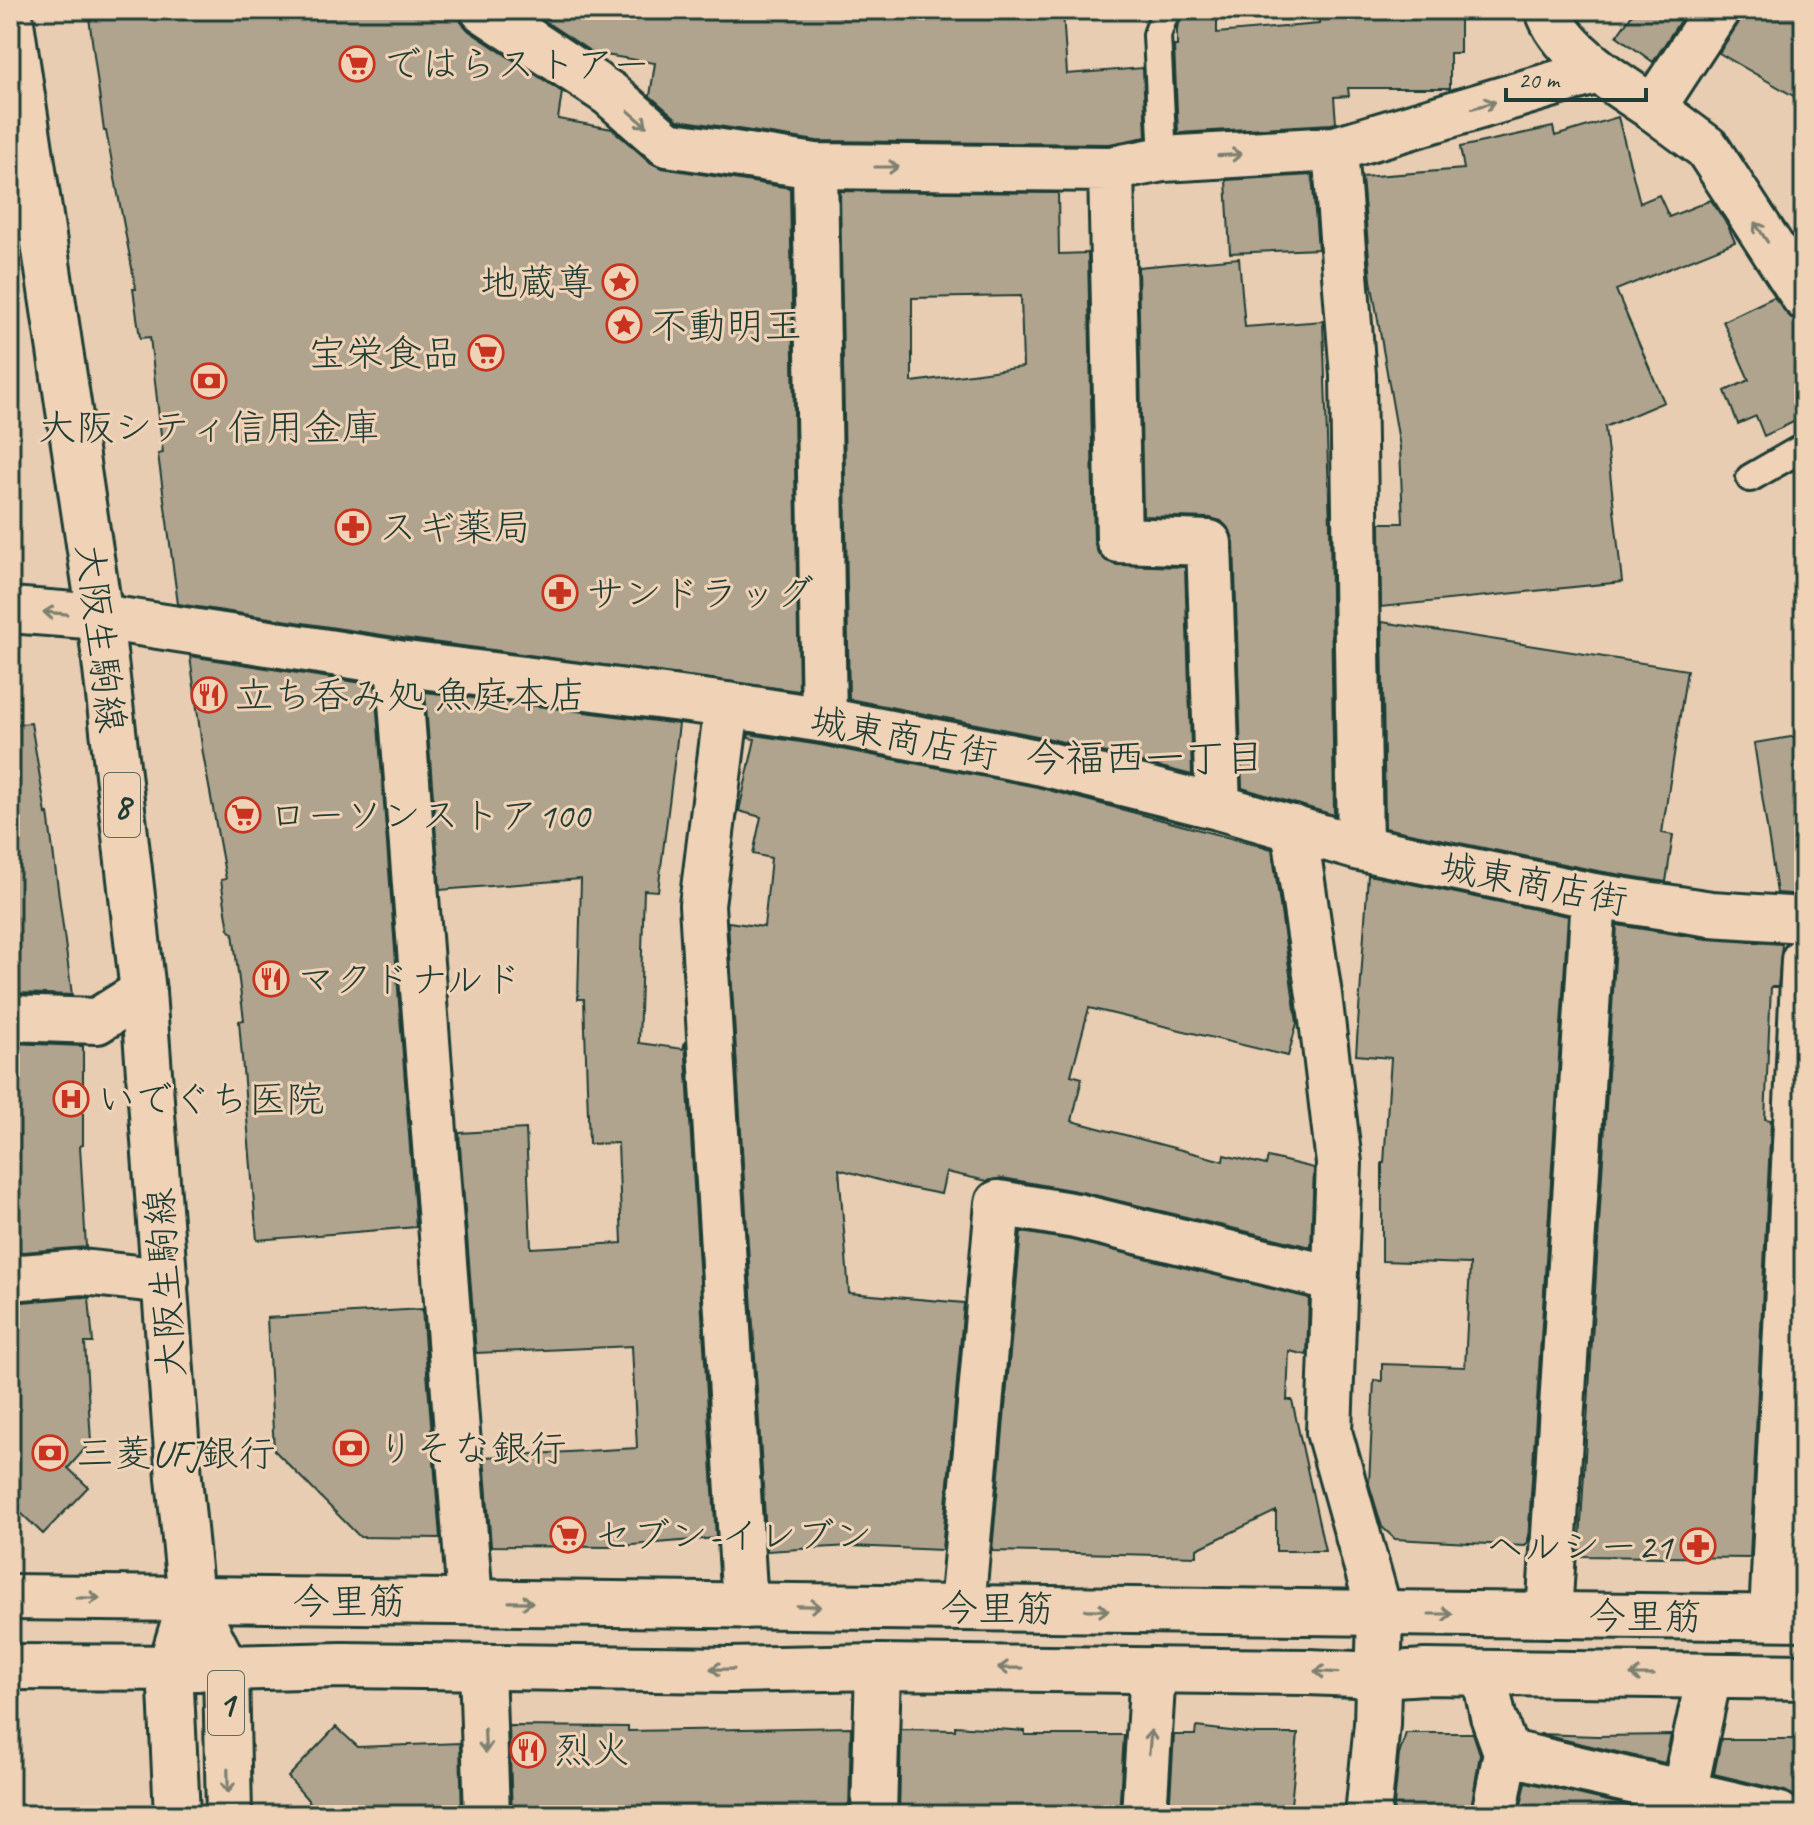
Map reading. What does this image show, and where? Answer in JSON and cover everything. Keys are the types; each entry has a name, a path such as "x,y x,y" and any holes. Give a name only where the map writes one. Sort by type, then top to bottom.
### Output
{"main road":[{"path":"483,10 610,94 667,144 815,166 1111,169 1163,159 1335,149 1598,71"},
{"path":"1548,10 1553,26 1598,71 1707,148 1804,297"},
{"path":"1653,108 1717,10"},
{"name":"大阪生駒線","path":"10,16 14,78 100,617 143,992 179,1478 191,1599"},
{"path":"1335,149 1353,375 1360,848"},
{"path":"815,166 824,720"},
{"path":"1111,169 1119,540 1209,543 1218,807"},
{"name":"城東商店街","path":"10,610 100,617 398,663 824,720 1042,763 1218,807 1360,848 1594,896 1711,914 1804,920"},
{"path":"398,663 470,1601"},
{"path":"727,705 702,905 745,1606"},
{"path":"1294,828 1319,995 1339,1163 1329,1432 1380,1614 1377,1724 1368,1815"},
{"path":"1549,1615 1594,896"},
{"path":"1788,1617 1804,960"},
{"path":"10,1018 97,1021 143,992"},
{"path":"962,1608 998,1203 1076,1216 1335,1279"},
{"path":"10,1278 82,1272 166,1281"},
{"name":"今里筋","path":"10,1597 1788,1617"},
{"name":"1","path":"177,1815 170,1668 191,1599"},
{"name":"1","path":"191,1599 226,1668 229,1815"},
{"name":"今里筋","path":"226,1668 342,1665 730,1670 878,1667 1379,1675 1425,1672 1804,1677"},
{"name":"1","path":"10,1667 226,1668"},
{"path":"482,1667 487,1815"},
{"path":"874,1815 878,1667"},
{"path":"1144,1815 1153,1670"},
{"path":"1484,1674 1493,1716 1506,1752 1494,1815"},
{"path":"1697,1802 1709,1676"},
{"path":"1506,1752 1697,1802 1779,1815"}],"lane":[{"path":"1163,159 1157,35 1166,10"},
{"path":"1750,478 1804,447"}],"building":[{"path":"88,10 458,10 461,22 469,31 562,92 558,119 612,129 651,163 662,168 790,188 799,691 402,638 178,604 158,454 163,453 150,337 140,338 133,289 136,289 104,131"},
{"path":"528,10 760,10 759,13 921,10 921,21 1063,12 1067,74 1143,68 1146,137 1109,144 817,141 678,120 650,96 655,63 593,53"},
{"path":"1186,10 1217,10 1217,33 1319,24 1319,19 1460,16 1460,53 1450,53 1450,88 1348,88 1349,96 1334,97 1336,123 1178,133 1174,46 1177,46 1177,28"},
{"path":"1635,10 1687,10 1653,62 1617,36"},
{"path":"1742,10 1804,10 1804,102 1719,53 1738,24"},
{"path":"1618,117 1640,203 1659,195 1669,217 1711,200 1735,242 1616,290 1664,402 1605,427 1622,582 1381,607 1380,523 1403,523 1400,447 1371,280 1362,177 1464,169 1460,147 1553,127 1555,136"},
{"path":"1312,175 1318,249 1230,253 1226,180"},
{"path":"840,191 1058,193 1059,254 1088,253 1094,541 1098,553 1106,561 1117,565 1185,567 1192,775 1047,738 849,699","holes":["1021,296 1023,367 912,382 912,298"]},
{"path":"1239,258 1245,327 1323,321 1330,525 1334,815 1242,788 1234,542 1230,530 1221,521 1210,518 1143,516 1138,267"},
{"path":"1774,297 1792,319 1804,322 1804,417 1764,436 1756,416 1738,424 1725,391 1749,380 1723,321"},
{"path":"1382,622 1687,670 1662,833 1673,835 1666,882 1385,828"},
{"path":"190,656 375,685 416,1227 257,1240 239,1021 244,1020 233,933 229,930 221,880 226,879 203,754"},
{"path":"425,692 679,724 658,891 644,890 639,1043 683,1049 685,1041 716,1538 609,1547 491,1546 484,1457 637,1448 632,1346 476,1353 459,1133 526,1129 531,1248 622,1243 618,1143 589,1144 584,999 578,999 581,879 440,890"},
{"path":"31,723 48,813 72,995 18,993 10,932 10,725"},
{"path":"749,734 1037,787 1272,849 1297,1023 1288,1056 1089,1008 1071,1075 1082,1078 1072,1121 1223,1161 1224,1155 1266,1165 1268,1157 1314,1168 1311,1247 1082,1192 1002,1178 987,1181 946,1172 941,1194 839,1169 849,1293 964,1303 942,1550 850,1546 767,1551 728,922 764,927 771,858 753,854 761,817 739,811 755,739 748,738"},
{"path":"1804,735 1804,895 1777,893 1754,743"},
{"path":"1368,875 1568,916 1528,1542 1525,1546 1395,1539 1382,1527 1369,1484 1374,1380 1382,1381 1382,1364 1465,1367 1470,1264 1382,1261 1382,1163 1391,1058 1356,1055"},
{"path":"1617,925 1707,939 1782,944 1778,987 1771,987 1765,1119 1771,1120 1750,1558 1579,1556"},
{"path":"10,1043 83,1046 83,1145 80,1146 86,1247 10,1253"},
{"path":"1021,1232 1071,1240 1309,1298 1307,1355 1289,1351 1287,1400 1292,1400 1325,1551 1276,1551 1276,1511 1197,1549 1197,1556 992,1551"},
{"path":"89,1298 93,1343 85,1343 91,1442 68,1468 88,1487 43,1534 21,1513 10,1514 10,1303"},
{"path":"422,1309 440,1538 360,1537 274,1450 267,1318"},
{"path":"509,1726 628,1727 628,1731 851,1727 849,1815 512,1815"},
{"path":"955,1726 1025,1731 1025,1735 1124,1735 1119,1815 1021,1811 1021,1815 899,1815 901,1729 955,1730"},
{"path":"336,1727 358,1747 460,1743 462,1815 321,1815 288,1777"},
{"path":"1196,1727 1256,1734 1298,1734 1290,1815 1169,1815 1174,1735 1195,1735"},
{"path":"1406,1733 1473,1733 1480,1754 1470,1815 1393,1815 1399,1755"},
{"path":"1539,1734 1597,1736 1671,1735 1665,1763"},
{"path":"1721,1739 1804,1739 1804,1806 1785,1791 1714,1774"},
{"path":"1526,1782 1668,1815 1519,1815"}],"place":[{"name":"ではらストアー","path":"357,64"},
{"name":"地蔵尊","path":"620,282"},
{"name":"不動明王","path":"624,325"},
{"name":"宝栄食品","path":"486,353"},
{"name":"大阪シティ信用金庫","path":"209,381"},
{"name":"スギ薬局","path":"353,527"},
{"name":"サンドラッグ","path":"560,593"},
{"name":"立ち呑み処 魚庭本店","path":"209,695"},
{"name":"ローソンストア100","path":"243,815"},
{"name":"マクドナルド","path":"271,979"},
{"name":"いでぐち医院","path":"71,1099"},
{"name":"りそな銀行","path":"351,1448"},
{"name":"三菱UFJ銀行","path":"50,1453"},
{"name":"セブン-イレブン","path":"568,1535"},
{"name":"ヘルシー21","path":"1698,1546"},
{"name":"烈火","path":"528,1750"}],"district":[{"name":"今福西一丁目","path":"1145,757"}]}
